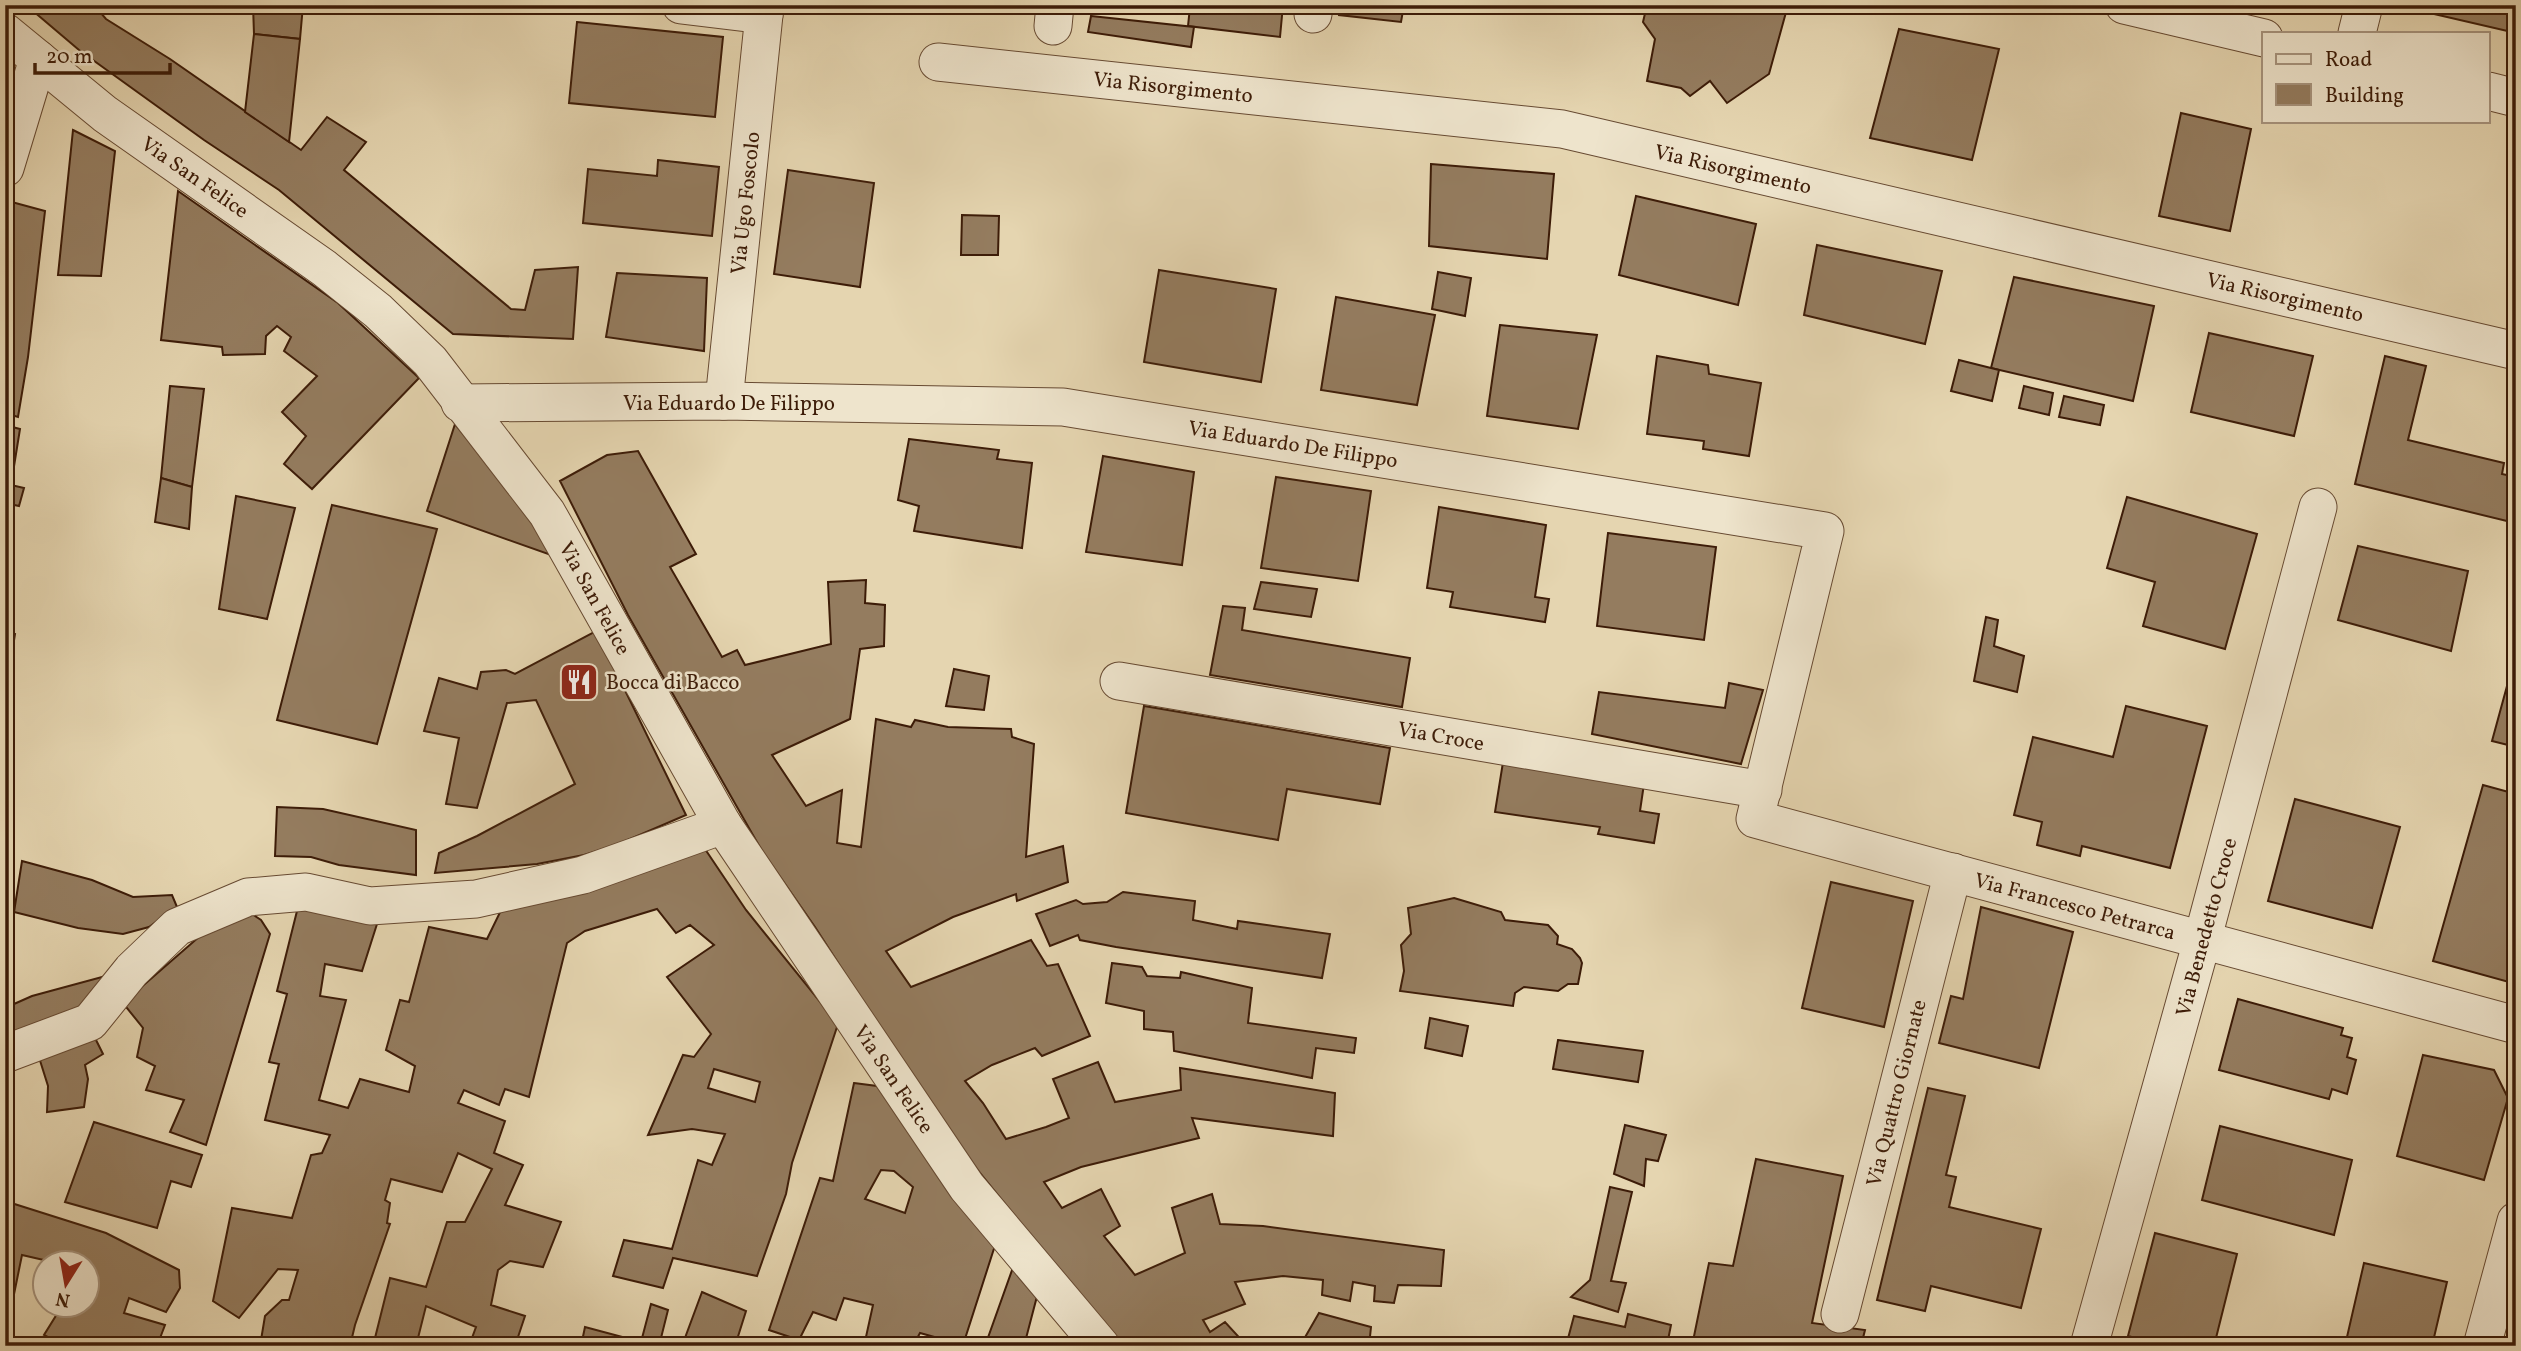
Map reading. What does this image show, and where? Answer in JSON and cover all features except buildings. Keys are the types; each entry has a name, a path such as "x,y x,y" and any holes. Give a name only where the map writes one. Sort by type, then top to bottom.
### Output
{"street":[{"path":"681,5 765,10"},
{"path":"2124,5 2262,38"},
{"path":"2357,32 2364,5"},
{"name":"Via Ugo Foscolo","path":"724,401 765,10"},
{"name":"Via San Felice","path":"7,29 38,59 105,114 245,212 378,311 430,361 547,513 723,825 968,1187 1101,1346"},
{"path":"5,167 38,59"},
{"name":"Via Risorgimento","path":"938,62 1562,129 2516,351"},
{"path":"2490,92 2516,98"},
{"name":"Via Eduardo De Filippo","path":"460,403 724,401 1063,407 1825,531 1759,805"},
{"name":"Via Benedetto Croce","path":"2089,1346 2202,941 2318,507"},
{"name":"Via Croce","path":"1119,681 1759,805"},
{"name":"Via Francesco Petrarca","path":"1759,805 1953,872 2516,1025"},
{"path":"5,1054 90,1022 132,970 177,926 248,897 306,892 370,906 476,898 583,875 723,825"},
{"name":"Via Quattro Giornate","path":"1840,1314 1953,872"},
{"path":"2482,1346 2516,1221"}],"place":[{"name":"Bocca di Bacco","path":"579,682"}]}
